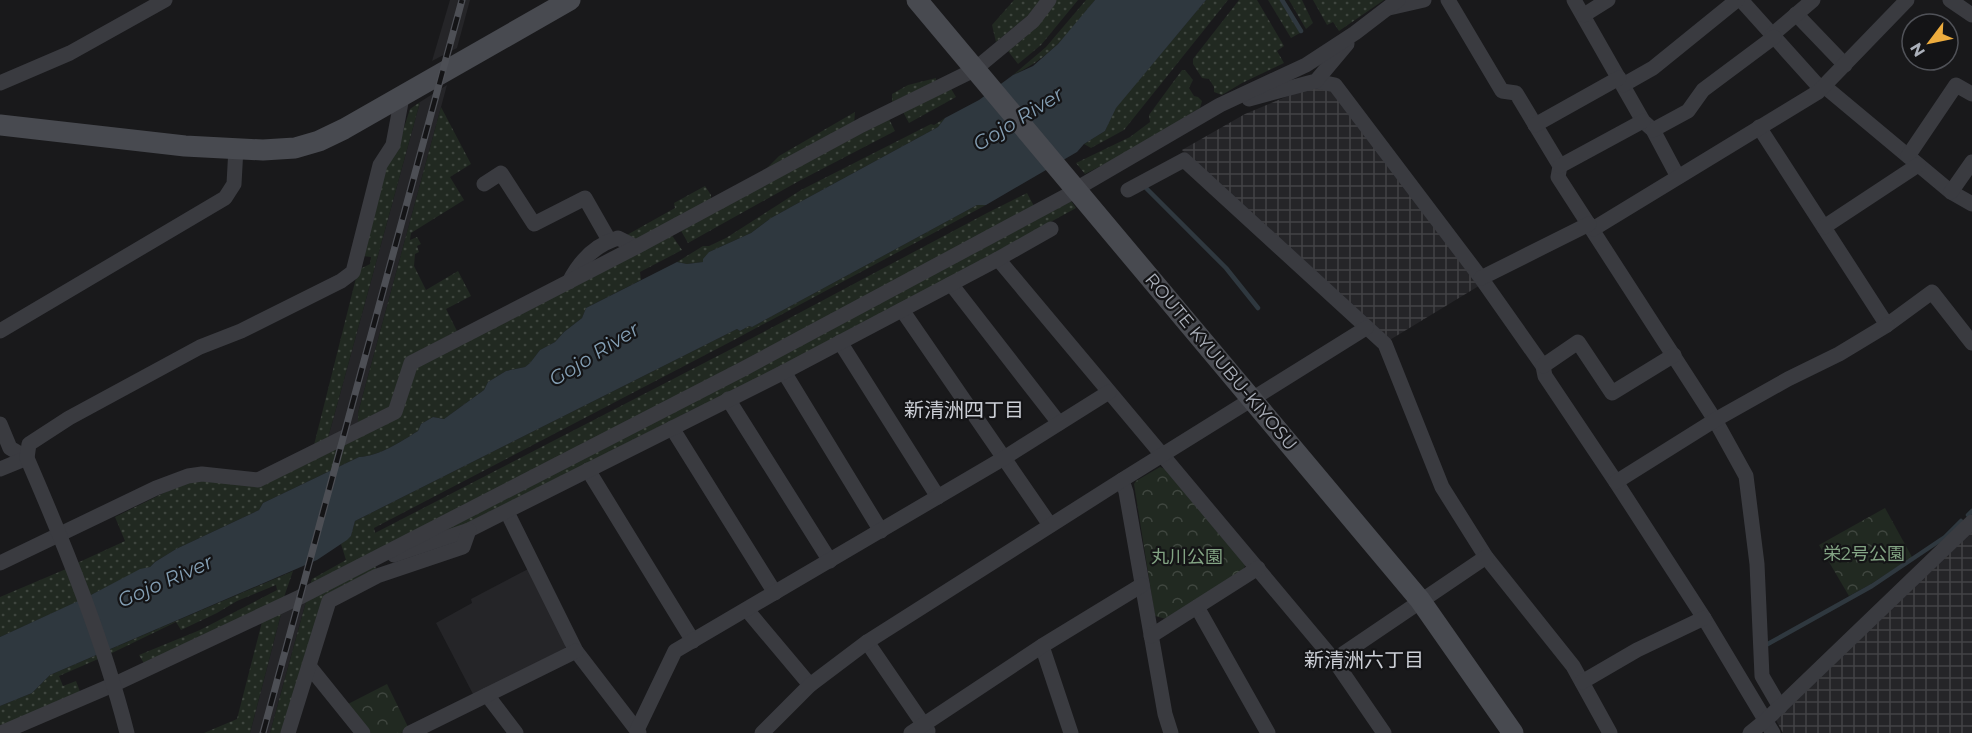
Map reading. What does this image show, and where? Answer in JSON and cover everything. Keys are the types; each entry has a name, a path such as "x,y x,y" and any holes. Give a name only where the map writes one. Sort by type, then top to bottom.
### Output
{"main road":[{"path":"0,125 185,146 263,150 296,148 319,141 402,97 570,0"},
{"name":"ROUTE KYUUBU-KIYOSU","path":"917,0 1420,600 1513,733"}],"street":[{"path":"0,83 70,53 165,0"},
{"path":"0,563 62,539 156,488 188,476 202,474 258,480 395,411 411,363 636,247 856,128 976,73 1033,21 1049,0"},
{"path":"1,733 113,679 300,597 753,364 1075,188 1220,105 1306,65 1355,33 1392,4 1424,0"},
{"path":"1448,0 1502,91 1516,93 1560,166 1558,177 1715,420 1746,476 1757,564 1762,676 1780,707"},
{"path":"1574,0 1678,177"},
{"path":"1584,15 1608,0"},
{"path":"1535,125 1653,68 1739,0 1822,88 1951,192 1972,204"},
{"path":"1560,166 1648,126 1688,111 1702,90 1773,36 1813,0"},
{"path":"1481,278 1591,226 1678,177 1822,88 1907,0"},
{"path":"1950,0 1972,15"},
{"path":"1796,14 1845,65"},
{"path":"1316,81 1355,33"},
{"path":"1220,105 1240,102 1316,81 1335,86 1481,278 1543,366 1545,376 1704,618 1769,727"},
{"path":"1824,226 1913,160 1956,85 1972,94"},
{"path":"127,733 113,679 62,539 27,458 29,444 69,418 200,347 241,331 341,281 352,272 380,165 393,145 402,97"},
{"path":"1759,127 1887,325"},
{"path":"0,331 225,198 234,183 236,148"},
{"path":"1128,190 1184,160 1384,344 1442,487 1486,557 1573,666 1610,733"},
{"path":"1951,192 1972,162"},
{"path":"484,184 501,173 534,224 585,198 609,240"},
{"path":"376,556 397,555 469,531 784,372 1051,229"},
{"path":"569,282 577,266 609,240 618,238 636,247"},
{"path":"998,259 1334,660 1384,733"},
{"path":"951,284 1059,423"},
{"path":"1616,482 1715,420 1788,379 1839,354 1887,325 1932,292 1972,344"},
{"path":"902,310 1050,525"},
{"path":"762,733 810,685 867,642 1366,328"},
{"path":"840,342 938,497"},
{"path":"1543,366 1578,342 1612,393 1674,356"},
{"path":"784,372 881,531"},
{"path":"507,512 576,651 638,732 675,651 1004,458 1109,392"},
{"path":"728,399 830,561"},
{"path":"0,424 10,448 27,458"},
{"path":"672,428 775,593"},
{"path":"0,469 27,458"},
{"path":"588,470 693,641"},
{"path":"1122,480 1165,714 1171,733"},
{"path":"1750,733 1769,727 1780,707 1972,522"},
{"path":"288,733 328,601 377,576 463,547 469,531"},
{"path":"1334,660 1486,557"},
{"path":"1151,636 1258,568"},
{"path":"911,733 927,728 1042,646 1142,585"},
{"path":"1197,607 1268,733"},
{"path":"747,610 810,685"},
{"path":"1582,682 1636,650 1704,618"},
{"path":"867,642 927,728"},
{"path":"1042,646 1071,733"},
{"path":"410,733 576,651"},
{"path":"309,666 363,733"},
{"path":"487,695 516,733"}],"shaded area":[{"path":"450,0 470,0 457,48 432,61"},
{"path":"447,85 358,413 358,423 328,438 420,102"},
{"path":"1320,85 1334,87 1482,284 1388,341 1182,150 1245,114"},
{"path":"1972,531 1972,733 1783,733 1776,720"},
{"path":"530,568 567,643 564,651 474,696 436,623 472,603 471,599"},
{"path":"307,598 270,733 250,733 282,610"}],"green space":[{"path":"1014,0 1042,0 1031,13 996,42 992,25"},
{"path":"1056,0 1078,0 1041,45 1018,64 1008,51 1023,39"},
{"path":"1086,0 1095,0 1058,43 1038,61 1013,75 1046,47"},
{"path":"1206,0 1228,0 1124,130 1091,148 1084,144 1105,131 1115,108"},
{"path":"1239,0 1257,0 1284,46 1277,51 1284,63 1222,95 1214,92 1209,79 1202,78 1193,64 1193,59"},
{"path":"1268,0 1280,0 1300,33 1291,38"},
{"path":"1289,0 1302,0 1313,23 1306,29"},
{"path":"1313,0 1384,0 1339,31 1333,22 1327,25"},
{"path":"1182,70 1185,70 1193,80 1189,88 1194,96 1202,101 1200,108 1130,151 1085,174 1076,163 1130,137 1150,122 1149,115"},
{"path":"936,78 936,81 892,102 892,94 908,85"},
{"path":"950,87 956,97 909,123 903,112"},
{"path":"420,102 328,438 314,445 358,270 370,264 371,257 363,256 380,177 396,152 410,109"},
{"path":"441,107 471,164 450,177 464,200 411,233 410,240 417,237 421,244 417,246 419,252 415,254 414,266 426,290 458,271 471,296 446,309 457,331 406,358 389,407 358,423 358,413"},
{"path":"855,112 854,124 765,170 779,156"},
{"path":"945,118 938,127 771,218 751,233 709,252 704,262 687,264 677,262 703,246 709,246 726,238 801,190"},
{"path":"889,119 895,131 688,243 680,229"},
{"path":"705,186 711,195 711,201 639,240 625,236 675,208 674,203"},
{"path":"1027,193 1035,208 309,588 312,579 346,560 341,544 351,536 355,521 737,329 740,331 749,326 752,327 977,205 986,205 374,528 375,533"},
{"path":"1071,201 1076,208 872,320 460,528 404,548"},
{"path":"671,234 682,250 640,272 641,280 586,308 582,318 555,342 540,350 525,367 506,371 488,382 484,390 444,419 433,417 421,424 418,431 390,448 359,457 263,503 259,510 176,549 150,567 89,596 75,564 125,541 115,517 194,478 258,485 401,416 416,368"},
{"name":"丸川公園","path":"1160,467 1165,469 1246,564 1243,570 1166,619 1155,616 1134,484"},
{"name":"栄2号公園","path":"1885,508 1912,557 1849,596 1819,545"},
{"path":"375,565 376,569 325,595 282,733 270,733 307,598"},
{"path":"66,569 79,601 0,637 0,597"},
{"path":"293,571 283,600 145,665 139,655 200,630 277,590 276,585 237,601 181,630 176,622 59,676 63,686 76,681 81,694 0,726 0,706 32,693 50,675"},
{"path":"282,610 250,733 204,733 237,719 263,618"},
{"path":"387,684 409,729 401,733 371,733 348,704"}],"water":[{"name":"Gojo River","path":"1095,0 1206,0 1116,108 1105,131 1084,144 1077,152 986,205 977,205 752,327 749,326 740,331 737,329 355,521 351,536 317,560 50,675 32,693 0,706 0,637 89,596 140,569 150,567 176,549 259,510 263,503 359,457 390,448 418,431 421,424 433,417 444,419 484,390 488,382 506,371 525,367 540,350 555,342 582,318 586,308 677,262 687,264 703,262 709,252 751,233 771,218 938,127 945,118 979,100 1013,75 1033,66 1058,44"}],"waterway":[{"path":"1282,0 1301,31"},
{"path":"1146,188 1226,268 1258,308"},
{"path":"1968,515 1972,511"},
{"path":"1766,645 1872,586 1945,537 1961,521"}],"railway":[{"path":"263,733 462,0"}],"district":[{"name":"新清洲四丁目","path":"964,410"},
{"name":"新清洲六丁目","path":"1364,660"}]}
